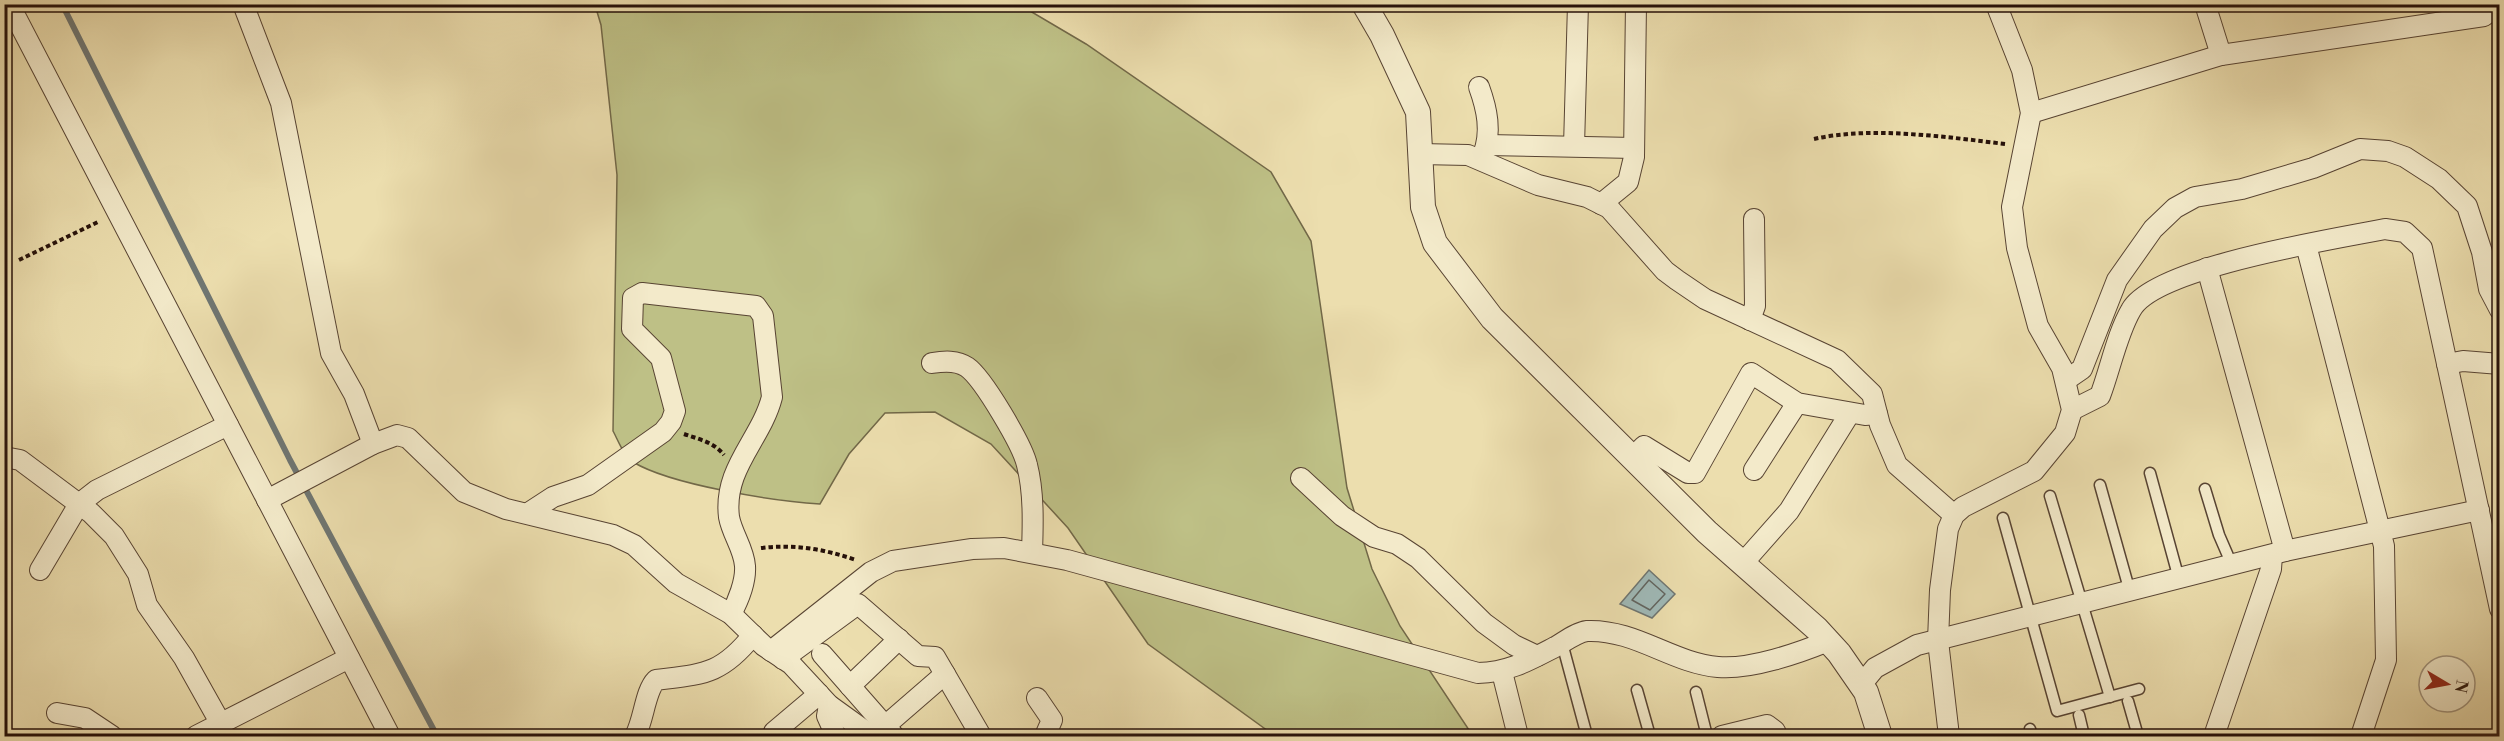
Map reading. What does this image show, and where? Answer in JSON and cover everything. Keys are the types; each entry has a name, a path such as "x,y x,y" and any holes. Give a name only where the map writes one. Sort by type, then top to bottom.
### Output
{"street":[{"path":"9,4 390,736"},
{"path":"243,4 281,103 331,352 354,394 373,444"},
{"path":"1364,4 1382,35 1418,112 1423,207 1435,243 1492,318 1633,458 1828,641 1866,692 1880,736"},
{"path":"1574,146 1578,4"},
{"path":"1601,204 1628,182 1634,148 1636,4"},
{"path":"1949,736 1938,640 1940,590 1948,529 1954,515 1963,507 2034,471 2065,433 2072,410 2066,380 2038,326 2017,248 2012,207 2031,113 2025,79 1996,4"},
{"path":"2205,4 2221,55"},
{"path":"2031,113 2221,55 2484,16 2497,4"},
{"path":"1479,87 1488,112 1484,153"},
{"path":"1420,154 1468,155 1574,146 1634,148"},
{"path":"2066,380 2082,369 2117,280 2153,229 2175,208 2195,197 2252,186 2313,168 2360,149 2388,151 2405,157 2439,179 2467,206 2482,252 2489,289 2499,310"},
{"path":"1484,153 1538,185 1587,197 1609,208 1665,271 1705,299 1837,360 1872,394 1877,414 1897,465 1954,515"},
{"path":"1750,320 1755,306 1754,219"},
{"path":"2072,410 2100,396 2131,309 2144,294 2226,261 2385,229 2405,232 2422,248 2499,609"},
{"path":"2306,245 2384,546 2386,660 2361,736"},
{"path":"2207,268 2279,553 2271,569 2214,736"},
{"path":"530,512 554,497 588,485 666,429 675,411 661,358 632,329 633,298 642,293 756,306 763,316 772,398 768,411 735,469 729,517 745,566 739,600 731,614"},
{"path":"932,363 948,360 967,367 981,382 1018,443 1027,464 1032,552"},
{"path":"2447,364 2463,361 2499,364"},
{"path":"1633,458 1644,446 1688,473 1695,473 1750,373 1797,403 1865,416 1877,414"},
{"path":"1754,471 1797,403"},
{"path":"1743,563 1789,511 1850,413"},
{"path":"40,570 79,504 97,490 228,425"},
{"path":"267,500 373,444 397,435 408,438 464,492 506,509 530,512 613,535 634,545 676,584 731,614 824,700 884,733"},
{"path":"4,457 20,460 79,504 114,536 133,563 147,605 184,658 221,724"},
{"path":"1301,478 1342,516 1374,537 1397,544 1418,558 1484,624 1514,645 1537,656"},
{"path":"1861,685 1875,668 1917,645 2031,618 2279,553 2479,510"},
{"path":"777,655 879,568 893,561 972,549 1004,548 1032,552 1478,673 1502,672 1584,631 1612,631 1689,660 1718,667 1747,665 1803,651 1828,641"},
{"path":"777,655 858,604 918,656 935,657 981,736"},
{"path":"635,736 647,705 651,685 656,680 713,671 742,648 753,634"},
{"path":"850,686 899,639"},
{"path":"822,654 850,686 884,733"},
{"path":"196,736 349,658"},
{"path":"1502,672 1518,736"},
{"path":"884,733 945,674"},
{"path":"1037,698 1052,720 1045,736"},
{"path":"774,732 824,700"},
{"path":"824,700 827,716 836,736"},
{"path":"57,713 85,718 112,736"},
{"path":"1722,736 1767,725 1775,731 1777,736"}],"lane":[{"path":"2150,473 2179,579"},
{"path":"2100,485 2130,592"},
{"path":"2205,489 2219,535 2232,565"},
{"path":"2050,496 2110,697"},
{"path":"2003,518 2057,711 2139,689"},
{"path":"1562,643 1587,736"},
{"path":"1637,690 1650,736"},
{"path":"1696,692 1707,736"},
{"path":"2128,701 2138,736"},
{"path":"2079,715 2084,736"}],"path":[{"path":"1814,139 1833,135 1935,135 2024,146"},
{"path":"19,261 117,213"},
{"path":"666,429 718,447 735,469"},
{"path":"742,556 759,549 785,545 827,550 879,568"}],"green space":[{"path":"595,5 1020,5 1086,44 1271,172 1311,241 1347,488 1372,569 1400,626 1473,736 1275,736 1148,644 1068,528 991,444 935,412 885,413 849,454 820,504 697,485 650,470 630,460 613,431 617,175 601,25"}],"water":[{"path":"1649,570 1675,594 1652,618 1620,604"}],"waterway":[{"path":"62,4 290,460 437,736"}]}
